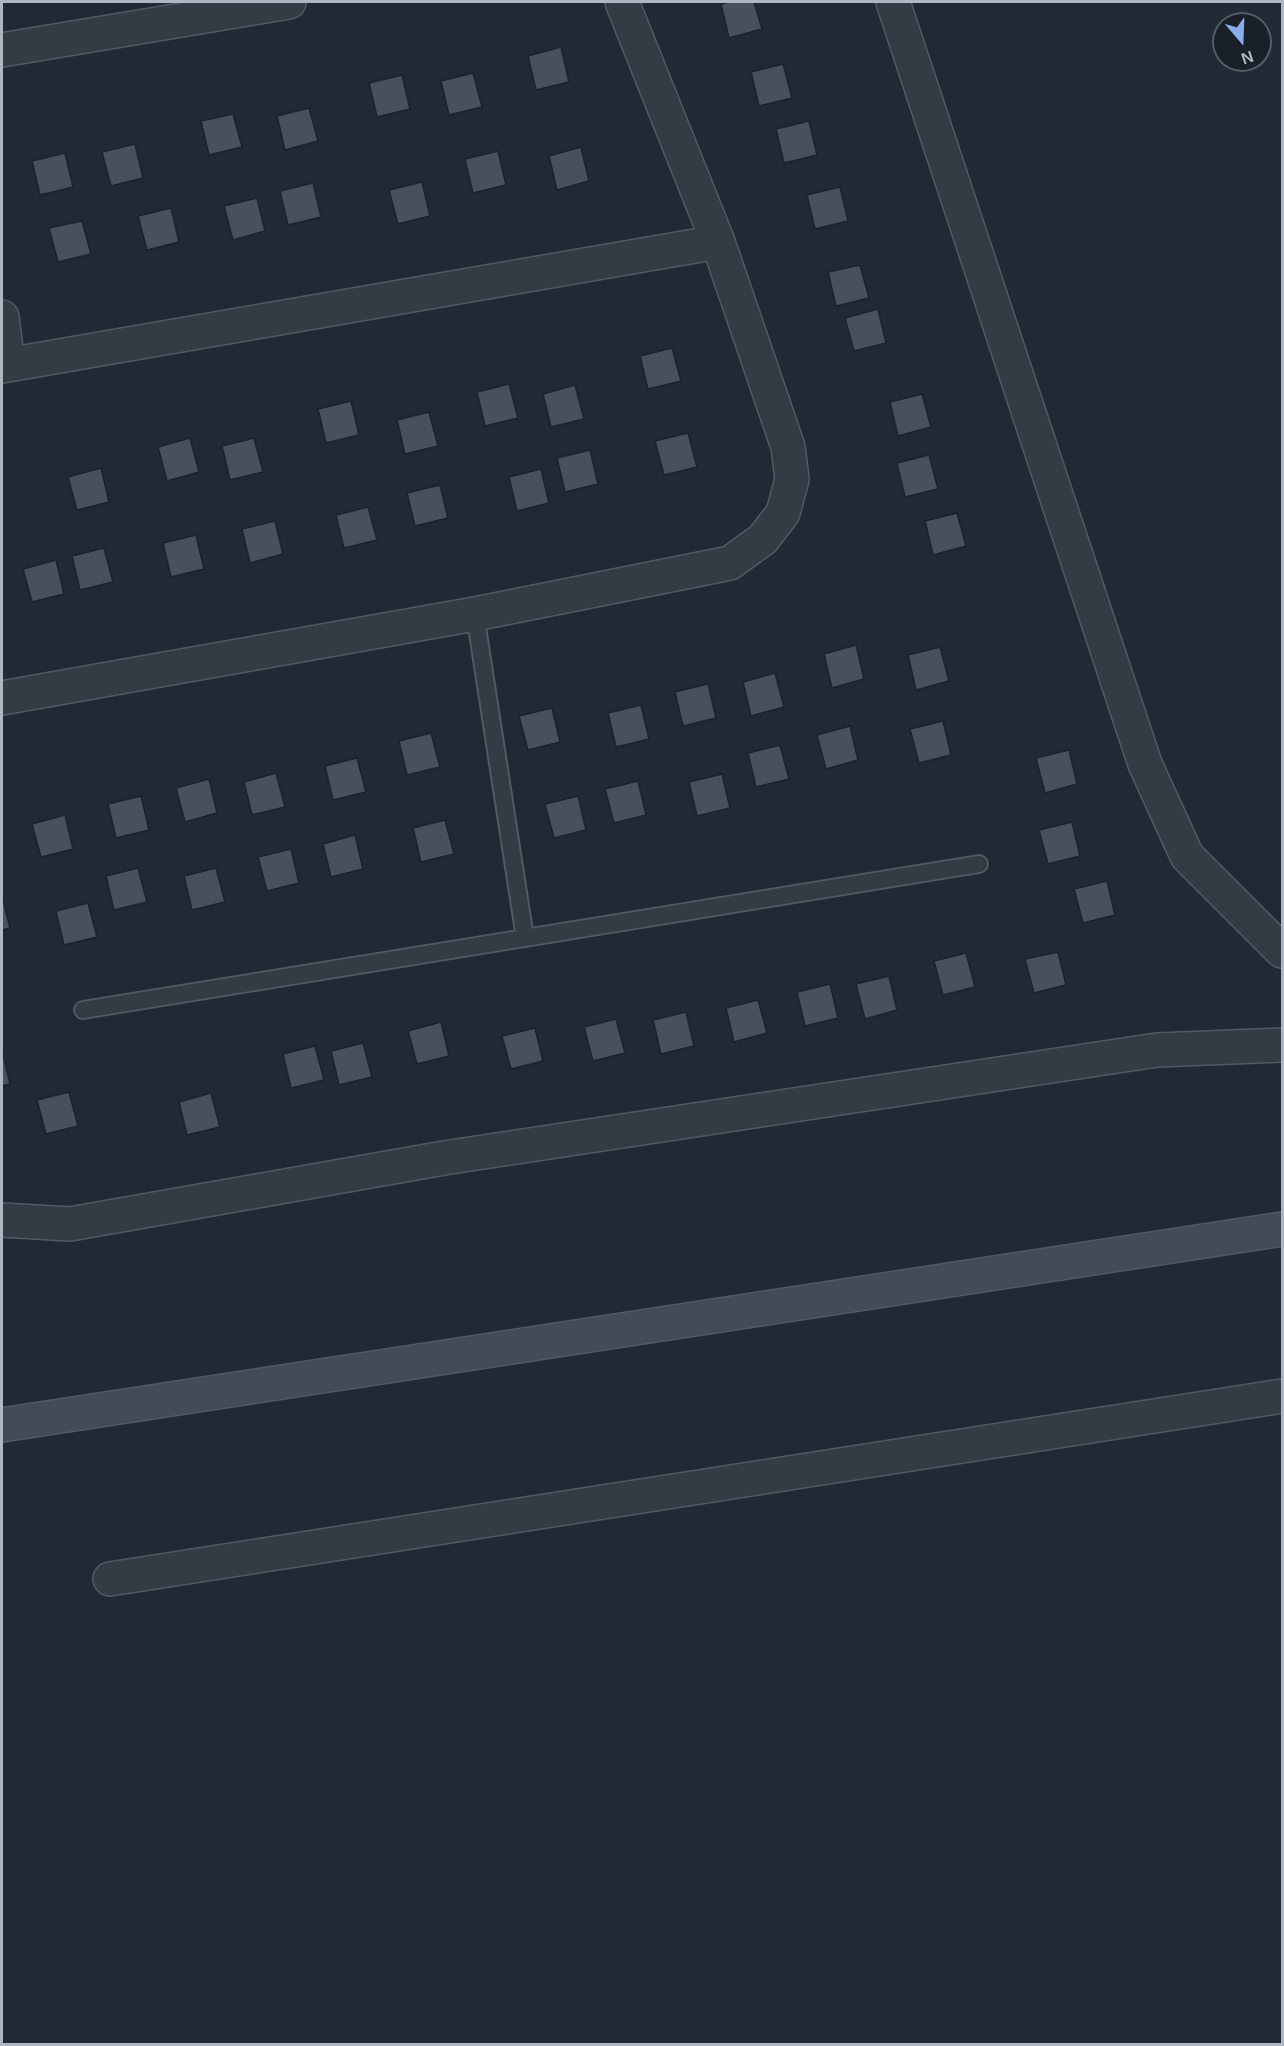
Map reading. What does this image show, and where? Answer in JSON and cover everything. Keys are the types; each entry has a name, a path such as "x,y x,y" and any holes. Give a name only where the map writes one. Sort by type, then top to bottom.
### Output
{"main road":[{"path":"2,1425 1282,1229"}],"street":[{"path":"2,50 289,2"},
{"path":"2,698 475,614 730,563 763,539 783,513 792,479 788,447 718,242 622,2"},
{"path":"893,2 1145,764 1187,856 1282,951"},
{"path":"2,317 5,366 718,242"},
{"path":"2,1220 70,1224 444,1158 1157,1050 1282,1046"},
{"path":"110,1579 1282,1396"}],"lane":[{"path":"475,614 525,938"},
{"path":"84,1010 979,864"}],"building":[{"path":"754,2 762,29 729,38 721,4"},
{"path":"561,47 569,82 536,90 528,56"},
{"path":"783,64 792,98 759,106 751,72"},
{"path":"473,73 482,107 449,115 441,81"},
{"path":"402,75 410,109 377,117 369,83"},
{"path":"309,108 318,141 285,150 277,116"},
{"path":"233,114 242,147 209,155 201,121"},
{"path":"809,121 817,155 784,163 776,129"},
{"path":"135,144 143,178 111,186 102,152"},
{"path":"581,147 589,181 557,190 549,156"},
{"path":"498,151 506,185 473,193 465,159"},
{"path":"65,153 73,187 40,195 32,161"},
{"path":"422,182 430,216 398,224 389,190"},
{"path":"313,183 321,217 288,225 280,191"},
{"path":"840,187 848,221 815,229 807,195"},
{"path":"257,198 265,231 233,240 224,206"},
{"path":"171,208 179,242 147,250 138,216"},
{"path":"82,221 91,254 58,262 49,228"},
{"path":"860,265 869,298 836,306 828,272"},
{"path":"878,309 886,343 854,351 845,318"},
{"path":"672,348 681,381 648,389 640,356"},
{"path":"509,384 518,418 485,426 477,392"},
{"path":"575,385 584,419 551,427 543,394"},
{"path":"922,394 931,427 898,436 890,402"},
{"path":"351,401 359,435 326,443 318,409"},
{"path":"429,412 438,446 405,454 397,420"},
{"path":"688,433 697,467 664,475 655,441"},
{"path":"190,438 199,472 167,481 158,447"},
{"path":"254,438 263,472 230,480 222,446"},
{"path":"590,450 598,484 565,492 557,458"},
{"path":"929,455 938,489 905,497 897,463"},
{"path":"101,468 109,502 77,510 68,477"},
{"path":"541,469 549,503 517,511 509,477"},
{"path":"440,485 448,518 415,526 407,493"},
{"path":"368,507 377,540 344,548 336,515"},
{"path":"957,513 966,546 933,555 925,521"},
{"path":"275,521 283,554 250,563 242,529"},
{"path":"196,535 204,569 171,577 163,543"},
{"path":"104,548 113,582 80,590 72,556"},
{"path":"56,560 64,594 32,602 23,569"},
{"path":"856,645 864,679 832,688 824,654"},
{"path":"940,647 949,681 916,690 908,655"},
{"path":"775,673 784,707 751,716 743,682"},
{"path":"708,684 716,718 683,726 675,692"},
{"path":"641,705 649,739 616,747 608,713"},
{"path":"552,708 560,742 528,750 519,716"},
{"path":"943,721 951,755 919,763 910,729"},
{"path":"850,726 858,760 826,769 817,735"},
{"path":"431,733 440,767 407,775 399,741"},
{"path":"780,745 789,779 756,787 748,753"},
{"path":"1069,750 1077,784 1045,793 1036,758"},
{"path":"357,758 366,792 333,800 325,766"},
{"path":"276,773 285,807 252,815 244,782"},
{"path":"722,774 730,808 697,816 689,782"},
{"path":"209,779 217,813 185,822 176,788"},
{"path":"638,781 646,815 614,823 605,789"},
{"path":"141,796 149,830 116,838 108,804"},
{"path":"578,796 586,830 554,838 545,804"},
{"path":"65,815 73,849 41,857 32,824"},
{"path":"445,820 454,854 421,862 413,828"},
{"path":"1072,822 1080,856 1048,864 1039,830"},
{"path":"355,835 363,869 331,877 323,844"},
{"path":"291,849 299,883 267,891 258,857"},
{"path":"138,868 147,902 114,910 106,876"},
{"path":"216,868 225,902 192,910 184,876"},
{"path":"1107,881 1115,915 1083,923 1074,889"},
{"path":"2,895 10,928 2,930"},
{"path":"88,903 97,937 64,945 56,911"},
{"path":"1058,952 1066,985 1034,993 1025,959"},
{"path":"966,953 975,987 943,995 934,961"},
{"path":"889,976 897,1010 865,1019 856,984"},
{"path":"830,984 838,1018 805,1026 797,992"},
{"path":"758,1000 767,1033 734,1042 726,1008"},
{"path":"686,1012 694,1046 661,1054 653,1020"},
{"path":"616,1019 625,1053 593,1061 584,1027"},
{"path":"441,1022 449,1056 417,1064 408,1031"},
{"path":"535,1028 543,1061 511,1069 502,1036"},
{"path":"363,1043 372,1077 339,1085 331,1051"},
{"path":"315,1046 324,1080 291,1088 283,1054"},
{"path":"2,1051 10,1084 2,1086"},
{"path":"69,1092 78,1126 46,1134 37,1100"},
{"path":"211,1093 220,1127 187,1135 179,1102"}]}
